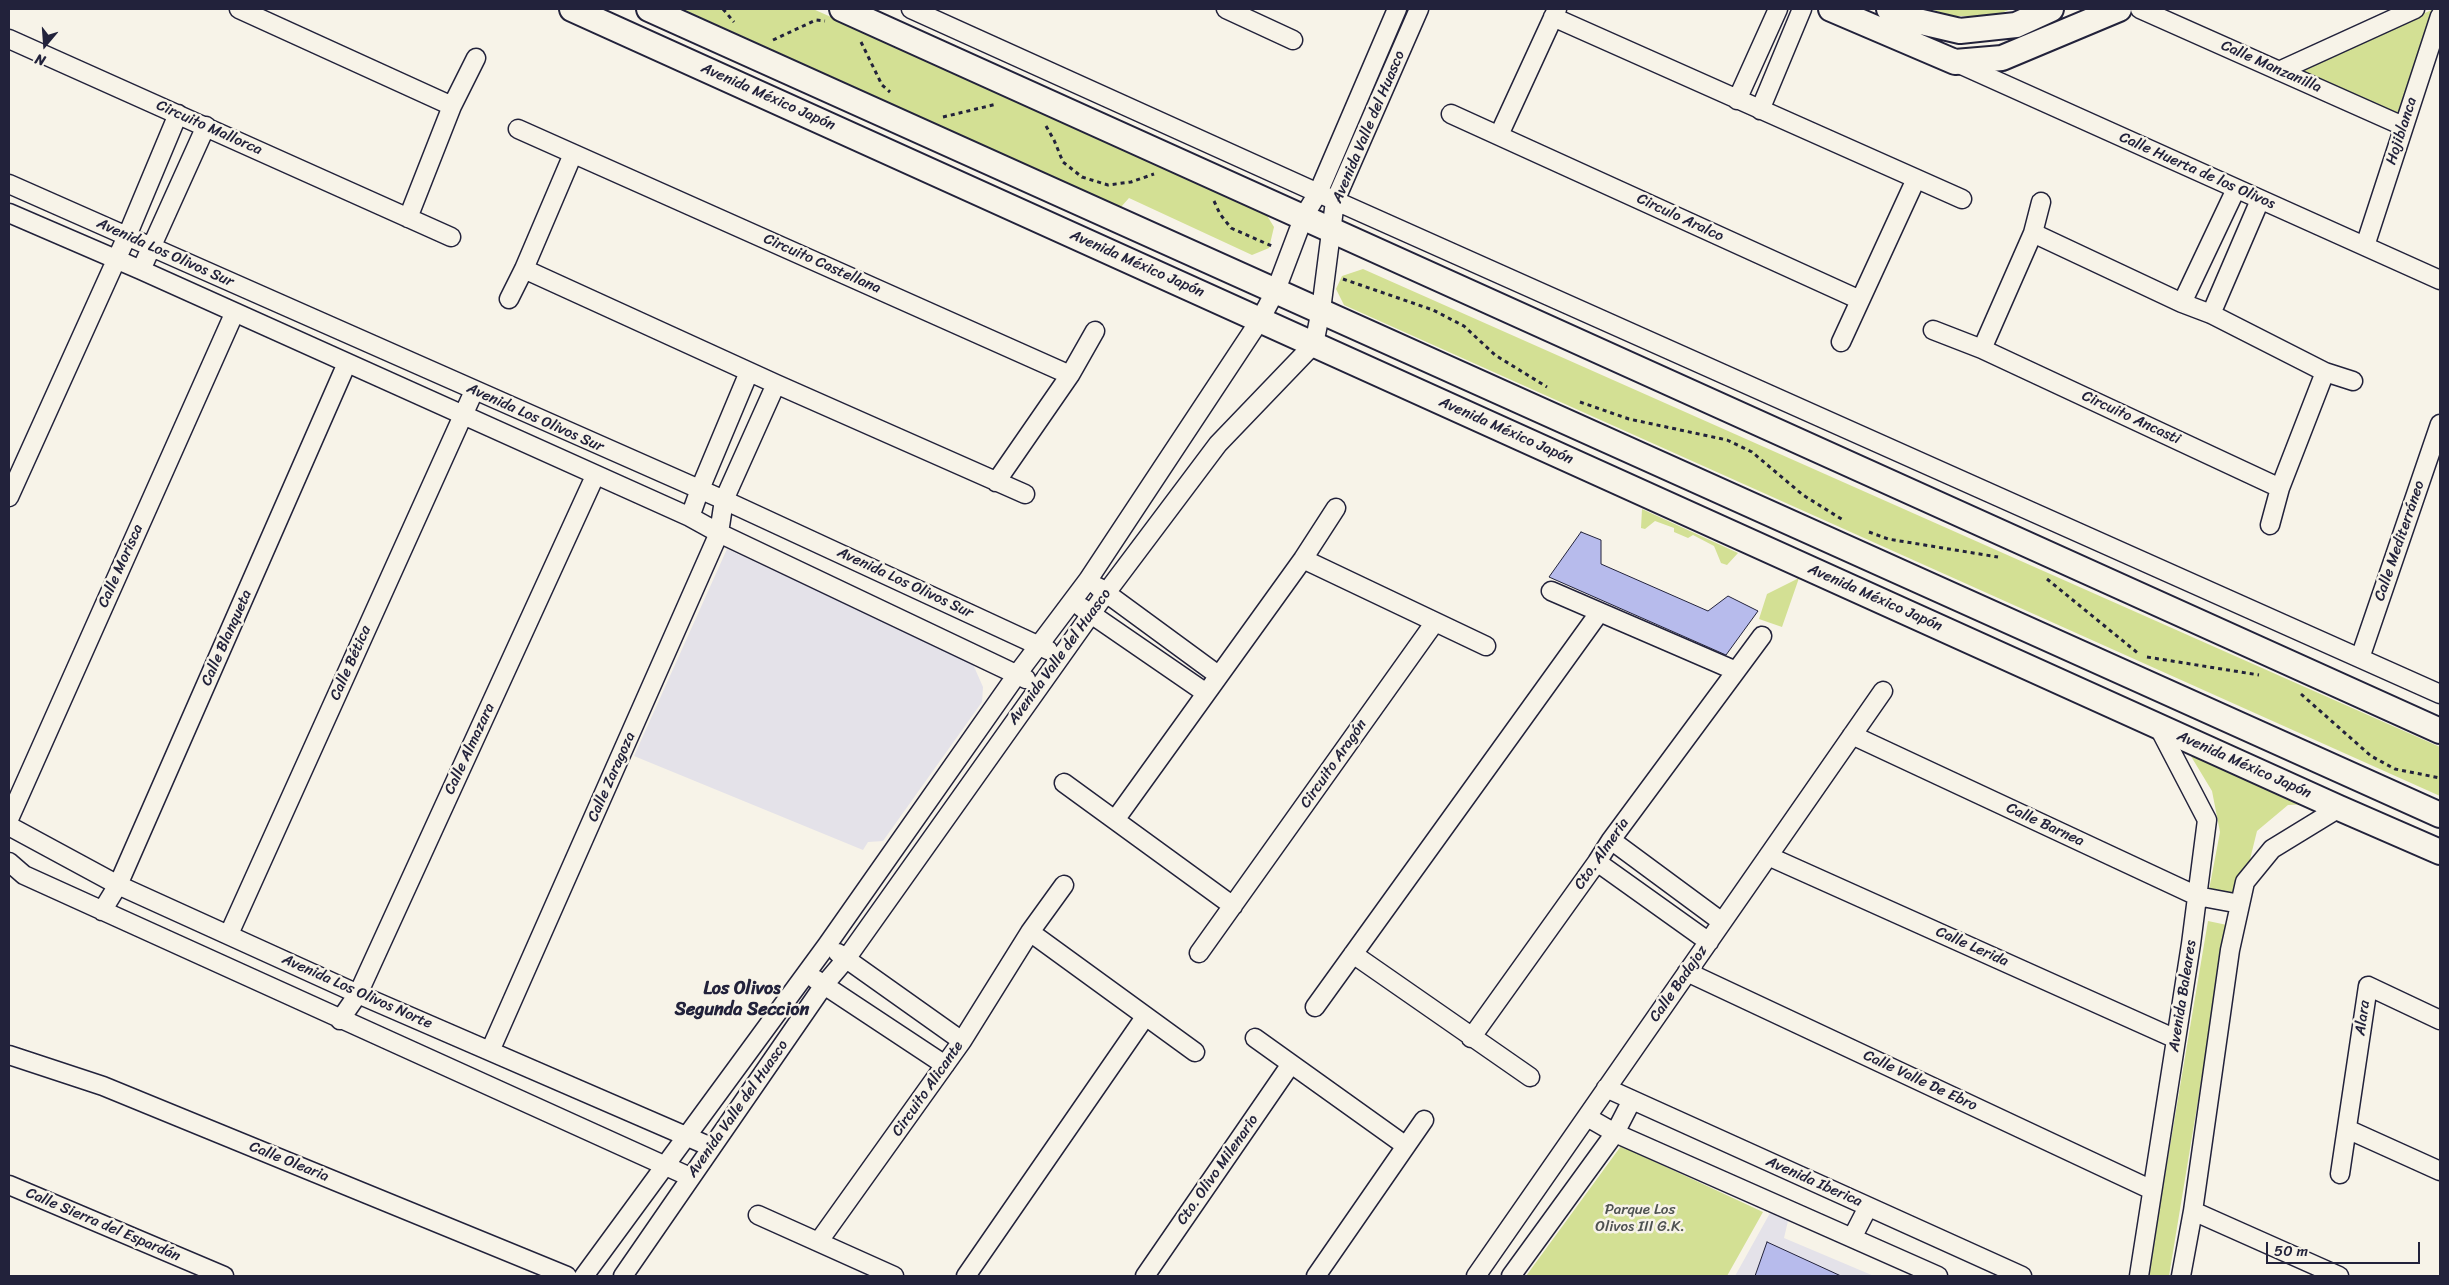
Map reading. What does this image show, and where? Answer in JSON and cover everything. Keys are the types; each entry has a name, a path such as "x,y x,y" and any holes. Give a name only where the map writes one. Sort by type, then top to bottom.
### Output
{"street":[{"path":"239,9 452,106"},
{"name":"Avenida México Japón","path":"572,9 1891,606 2440,852"},
{"path":"649,9 1321,310 1905,576 2440,815"},
{"path":"911,9 1335,201 2440,694"},
{"path":"1226,9 1252,14 1293,40"},
{"name":"Avenida Valle del Huasco","path":"584,1276 827,945 1018,673 1041,645 1088,580 1260,320 1276,290 1304,216 1318,193 1397,9"},
{"name":"Avenida Valle del Huasco","path":"623,1276 824,985 846,959 1090,614 1218,444 1314,344 1321,310 1335,201 1419,9"},
{"path":"1737,100 1778,9"},
{"path":"1760,110 1802,9"},
{"path":"1833,9 1955,62 2002,58 2119,9"},
{"path":"1889,9 1913,20 1960,31 2016,24 2051,9"},
{"name":"Calle Manzanilla","path":"2140,9 2403,126"},
{"path":"2279,70 2415,9"},
{"path":"1499,135 1555,13 1737,100 1962,199"},
{"path":"835,15 1332,228 2440,731"},
{"name":"Hojiblanca","path":"2365,246 2440,16"},
{"name":"Circuito Mallorca","path":"9,39 451,237"},
{"path":"408,218 452,106 476,58"},
{"name":"Calle Huerta de los Olivos","path":"1955,62 2440,280"},
{"path":"9,497 127,236 178,114"},
{"name":"Circulo Aralco","path":"1451,114 1860,300"},
{"path":"140,270 206,126"},
{"name":"Circuito Castellana","path":"518,128 1070,375"},
{"path":"508,299 524,270 573,154"},
{"path":"1841,342 1916,179"},
{"name":"Avenida Los Olivos Sur","path":"9,184 474,391 700,489 1041,645 1059,658"},
{"path":"2182,303 2236,189"},
{"path":"2211,314 2260,200"},
{"path":"1982,349 2033,233 2041,202"},
{"name":"Avenida Los Olivos Sur","path":"9,213 464,414 595,476 690,517 719,533 1018,673 1038,687"},
{"path":"2033,233 2182,303 2211,314 2325,372 2353,381"},
{"path":"524,270 1025,494"},
{"name":"Calle Morisca","path":"9,819 234,314"},
{"path":"996,482 1070,375 1095,330"},
{"name":"Circuito Ancasti","path":"1933,330 1982,349 2280,488"},
{"name":"Calle Blanqueta","path":"102,911 118,885 347,363"},
{"path":"690,517 749,372"},
{"path":"2270,525 2280,488 2325,372"},
{"path":"724,500 776,384"},
{"name":"Calle Bética","path":"229,934 474,391"},
{"name":"Calle Mediterráneo","path":"2360,658 2439,432"},
{"path":"1597,472 1611,442"},
{"name":"Calle Almazara","path":"340,1020 358,994 595,476"},
{"name":"Calle Zaragoza","path":"490,1052 719,533 724,500"},
{"path":"1115,820 1303,559 1336,508"},
{"path":"1303,559 1486,646"},
{"path":"1891,606 1905,576"},
{"path":"1088,580 1218,675"},
{"path":"1551,591 1736,671"},
{"path":"1073,600 1090,614 1206,693"},
{"path":"1315,1007 1599,613"},
{"name":"Circuito Aragón","path":"1199,953 1435,622"},
{"name":"Cto. Almeria","path":"1471,1038 1598,862 1611,840 1762,636"},
{"name":"Calle Badajoz","path":"1476,1276 1883,691"},
{"name":"Avenida Baleares","path":"2139,1276 2176,1039 2207,820 2158,726"},
{"name":"Calle Barnea","path":"1852,735 2197,896 2240,904"},
{"path":"1064,784 1233,906"},
{"path":"2181,1276 2193,1211 2230,950 2245,882 2272,849 2339,808"},
{"name":"Avenida Los Olivos Norte","path":"9,826 118,885 358,994 711,1147"},
{"path":"1611,840 1722,922"},
{"name":"Calle Lerida","path":"1768,856 2176,1039"},
{"name":"Avenida Los Olivos Norte","path":"9,862 24,875 340,1020 690,1177"},
{"path":"1598,862 1708,942"},
{"name":"Circuito Alicante","path":"819,1241 962,1041 1030,932 1064,885"},
{"path":"1030,932 1195,1052"},
{"path":"827,945 962,1041"},
{"path":"1353,954 1471,1038 1530,1077"},
{"name":"Calle Valle De Ebro","path":"1687,972 2152,1190"},
{"path":"806,973 944,1065"},
{"name":"Alara","path":"2340,1174 2368,986 2440,1020"},
{"path":"966,1276 1145,1017"},
{"path":"1255,1038 1406,1146"},
{"name":"Calle Olearia","path":"9,1055 104,1086 567,1276"},
{"name":"Cto. Olivo Milenario","path":"1145,1276 1291,1064"},
{"name":"Avenida Iberica","path":"1606,1088 2022,1276"},
{"path":"1511,1276 1615,1133 1632,1100"},
{"path":"1587,1117 1615,1133 1938,1276"},
{"path":"1323,1274 1424,1120"},
{"path":"2347,1129 2440,1171"},
{"name":"Calle Sierra del Espardán","path":"9,1185 224,1276"},
{"path":"1852,1238 1868,1206"},
{"path":"2193,1211 2339,1276"},
{"path":"758,1215 894,1276"}],"path":[{"path":"723,9 736,23"},
{"path":"766,38 774,40 816,20 835,15"},
{"path":"858,36 882,85 894,96"},
{"path":"936,116 943,117 978,107 1002,104"},
{"path":"1044,124 1054,140 1063,162 1082,177 1108,185 1131,182 1154,174 1164,176"},
{"path":"1212,197 1220,214 1231,228 1290,254"},
{"path":"1326,271 1354,284 1433,310 1464,326 1495,355 1554,390"},
{"path":"1576,400 1629,419 1727,440 1752,452 1803,495 1851,525"},
{"path":"1866,531 1888,539 2003,558"},
{"path":"2041,577 2048,580 2121,641 2144,657 2263,677"},
{"path":"2295,689 2372,756 2395,769 2440,778"}],"shaded area":[{"path":"727,549 972,662 983,687 982,702 883,841 868,842 863,850 634,756"},
{"path":"1770,1213 1788,1221 1784,1238 1874,1276 1735,1276"}],"green space":[{"path":"682,9 813,9 1263,209 1274,227 1269,248 1252,255 1129,198 1121,207"},
{"path":"1931,9 2011,9 1994,16 1949,16"},
{"path":"2434,9 2398,115 2294,70"},
{"path":"1363,269 2440,747 2440,796 1344,305 1336,289 1342,276"},
{"path":"1642,509 1738,553 1727,565 1721,563 1714,546 1693,535 1688,538 1674,532 1674,528 1655,521 1645,529 1641,528"},
{"path":"1799,578 1782,627 1759,619 1767,594"},
{"path":"2186,748 2310,804 2288,805 2257,831 2241,896 2209,890 2220,832 2212,791"},
{"path":"2208,921 2227,925 2169,1276 2148,1276"},
{"name":"Parque Los Olivos III G.K.","path":"1621,1146 1763,1212 1727,1276 1526,1276"}],"building":[{"path":"1581,532 1601,540 1601,564 1708,611 1728,596 1758,611 1726,655 1549,577"},
{"path":"1767,1242 1841,1276 1755,1276"}],"district":[{"name":"Los Olivos Segunda Seccion","path":"742,1000"}]}
